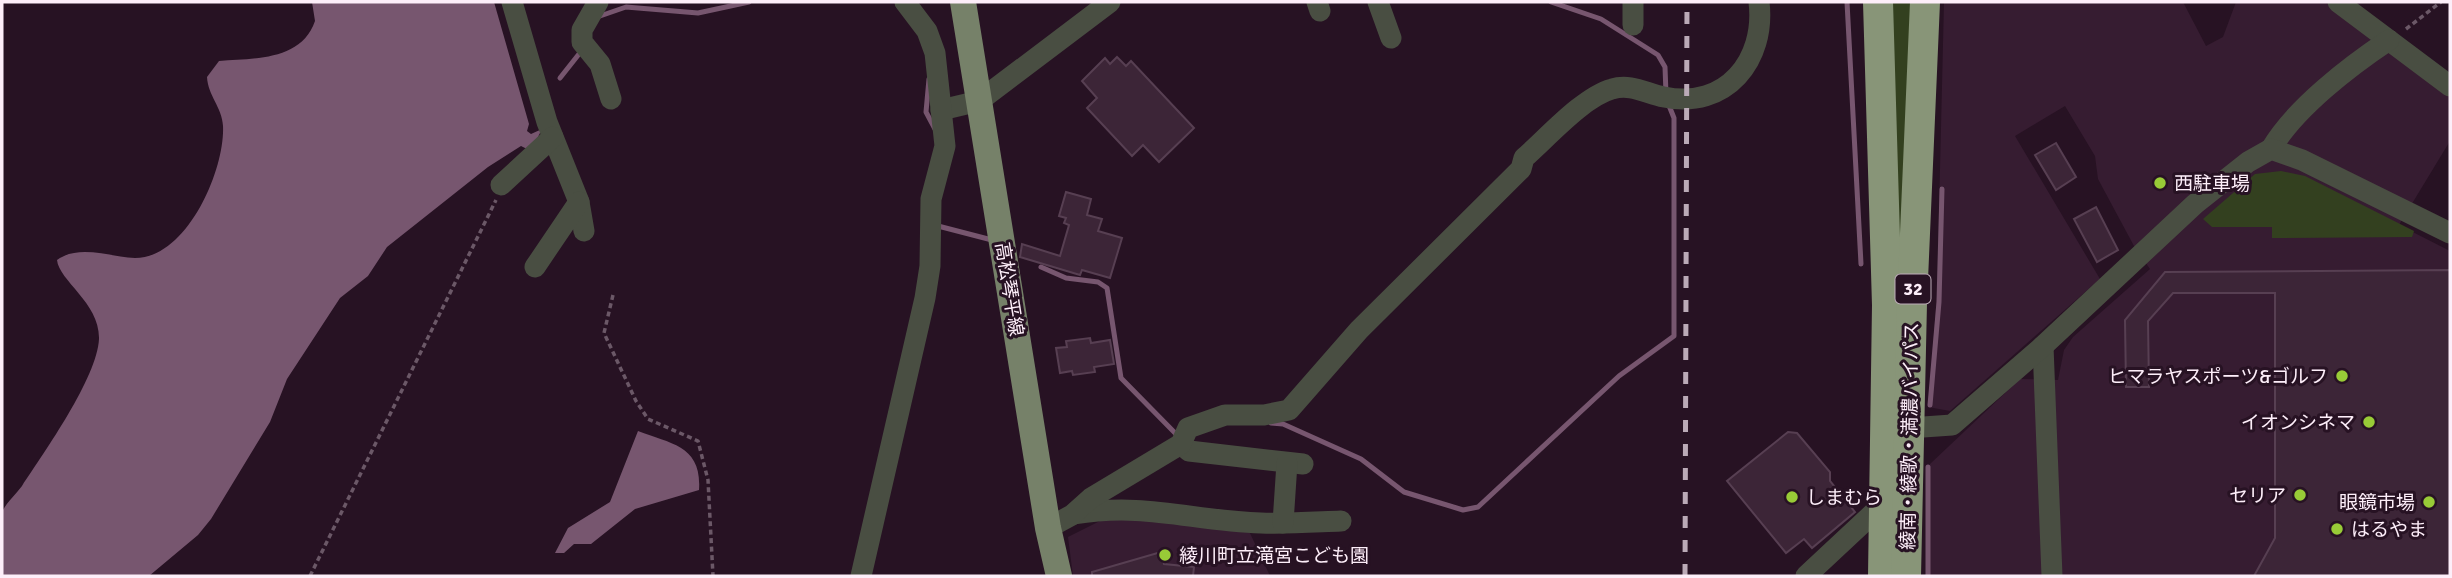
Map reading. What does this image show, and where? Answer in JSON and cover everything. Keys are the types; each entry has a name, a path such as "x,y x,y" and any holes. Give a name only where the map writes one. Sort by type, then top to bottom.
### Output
{"highway":[{"name":"綾南・綾歌・満濃バイパス","path":"1878,2 1887,305 1883,576"},
{"name":"綾南・綾歌・満濃バイパス","path":"1906,576 1925,2"}],"main road":[{"name":"高松琴平線","path":"963,2 1048,528 1059,576"}],"street":[{"path":"512,2 553,137 579,202 584,231"},
{"path":"597,2 582,30 582,42 600,64 611,99"},
{"path":"861,576 930,266 931,199 945,146 935,53 927,32 905,2"},
{"path":"941,110 979,101 1110,2"},
{"path":"1378,2 1391,38"},
{"path":"1633,2 1633,26"},
{"path":"1048,528 1072,514 1091,498 1181,444 1188,428 1214,417 1264,415 1290,410 1359,330 1521,169 1524,158 1590,101 1611,89 1625,87 1667,98 1701,98 1732,83 1747,68 1761,19 1759,2"},
{"path":"2339,2 2450,86"},
{"path":"1909,428 1952,425 2043,346 2196,204 2248,162 2270,149 2283,128 2365,56 2389,40"},
{"path":"501,185 553,137"},
{"path":"2270,149 2302,160 2450,233"},
{"path":"536,267 579,202"},
{"path":"2043,346 2052,576"},
{"path":"1181,444 1189,451 1295,463 1283,523"},
{"path":"1806,576 1883,504"},
{"path":"1072,514 1101,509 1154,509 1259,523 1341,521"}],"path":[{"path":"2389,40 2441,2"},
{"path":"310,576 501,185"},
{"path":"613,295 604,333 636,401 648,419 698,441 708,480 713,576"}],"shaded area":[{"path":"312,2 494,2 529,124 527,131 531,134 542,129 531,151 521,146 488,167 387,247 368,276 340,298 287,379 270,422 211,519 198,535 149,576 2,576 2,512 22,486 80,393 96,355 99,339 93,314 59,268 57,260 66,255 85,252 135,258 154,254 171,244 186,228 210,187 222,144 222,119 207,77 219,61 262,58 299,44 315,21"},
{"path":"1944,2 2183,2 2206,46 2223,37 2236,2 2325,2 2450,94 2450,141 2399,225 2450,251 2450,576 1930,576 1930,464 2020,379 2058,380 2064,350 2073,337 2150,269 2134,246 2098,179 2095,156 2065,106 2015,136 2100,279 1950,411 1928,407 1937,295"},
{"path":"638,431 673,444 690,455 699,475 699,490 635,509 591,544 574,544 564,553 555,553 568,528 610,502"},
{"name":"綾川町立滝宮こども園","path":"1104,519 1146,520 1249,531 1270,576 1073,576 1068,537"}],"green space":[{"path":"1887,2 1915,2 1899,414"},
{"path":"2281,171 2305,176 2414,231 2412,237 2272,238 2272,227 2212,227 2203,219 2255,174"}],"building":[{"path":"1117,57 1126,66 1131,61 1194,128 1159,162 1143,145 1132,156 1087,108 1097,98 1082,81 1105,58 1110,64"},
{"path":"2056,143 2076,177 2056,190 2035,155"},
{"path":"1066,192 1091,199 1087,215 1102,219 1098,231 1122,238 1110,278 1082,270 1080,275 1020,257 1022,244 1060,256 1069,225 1064,223 1066,218 1059,216"},
{"path":"2096,207 2118,250 2097,262 2074,219"},
{"path":"2450,270 2450,576 2254,576 2275,538 2275,293 2173,293 2148,321 2149,387 2126,387 2125,320 2165,272"},
{"path":"1090,338 1091,343 1110,340 1114,364 1094,367 1095,372 1073,375 1072,371 1060,373 1056,348 1067,347 1066,341"},
{"name":"しまむら","path":"1788,432 1797,433 1830,472 1830,481 1855,512 1812,548 1804,539 1786,553 1727,481"},
{"path":"1161,552 1164,564 1194,567 1193,576 1092,576 1092,572"}],"waterway":[{"path":"600,16 626,7 698,13 749,2"},
{"path":"1551,2 1601,19 1658,55 1665,67 1666,94"},
{"path":"1847,2 1861,264"},
{"path":"560,78 579,54"},
{"path":"929,79 926,112 935,129"},
{"path":"1271,423 1283,424 1361,459 1404,492 1463,510 1478,507 1619,376 1674,336 1674,118 1668,103"},
{"path":"1930,405 1939,302 1942,189"},
{"path":"938,222 938,226 992,240"},
{"path":"1041,267 1066,278 1098,282 1107,288 1121,378 1176,434"},
{"path":"1928,467 1928,576"}],"railway":[{"path":"1685,576 1687,2"}],"place":[{"name":"西駐車場","path":"2160,183"},
{"name":"ヒマラヤスポーツ&ゴルフ","path":"2342,376"},
{"name":"イオンシネマ","path":"2369,422"},
{"name":"セリア","path":"2300,495"},
{"name":"しまむら","path":"1792,497"},
{"name":"眼鏡市場","path":"2429,502"},
{"name":"はるやま","path":"2337,529"},
{"name":"綾川町立滝宮こども園","path":"1165,555"}]}
